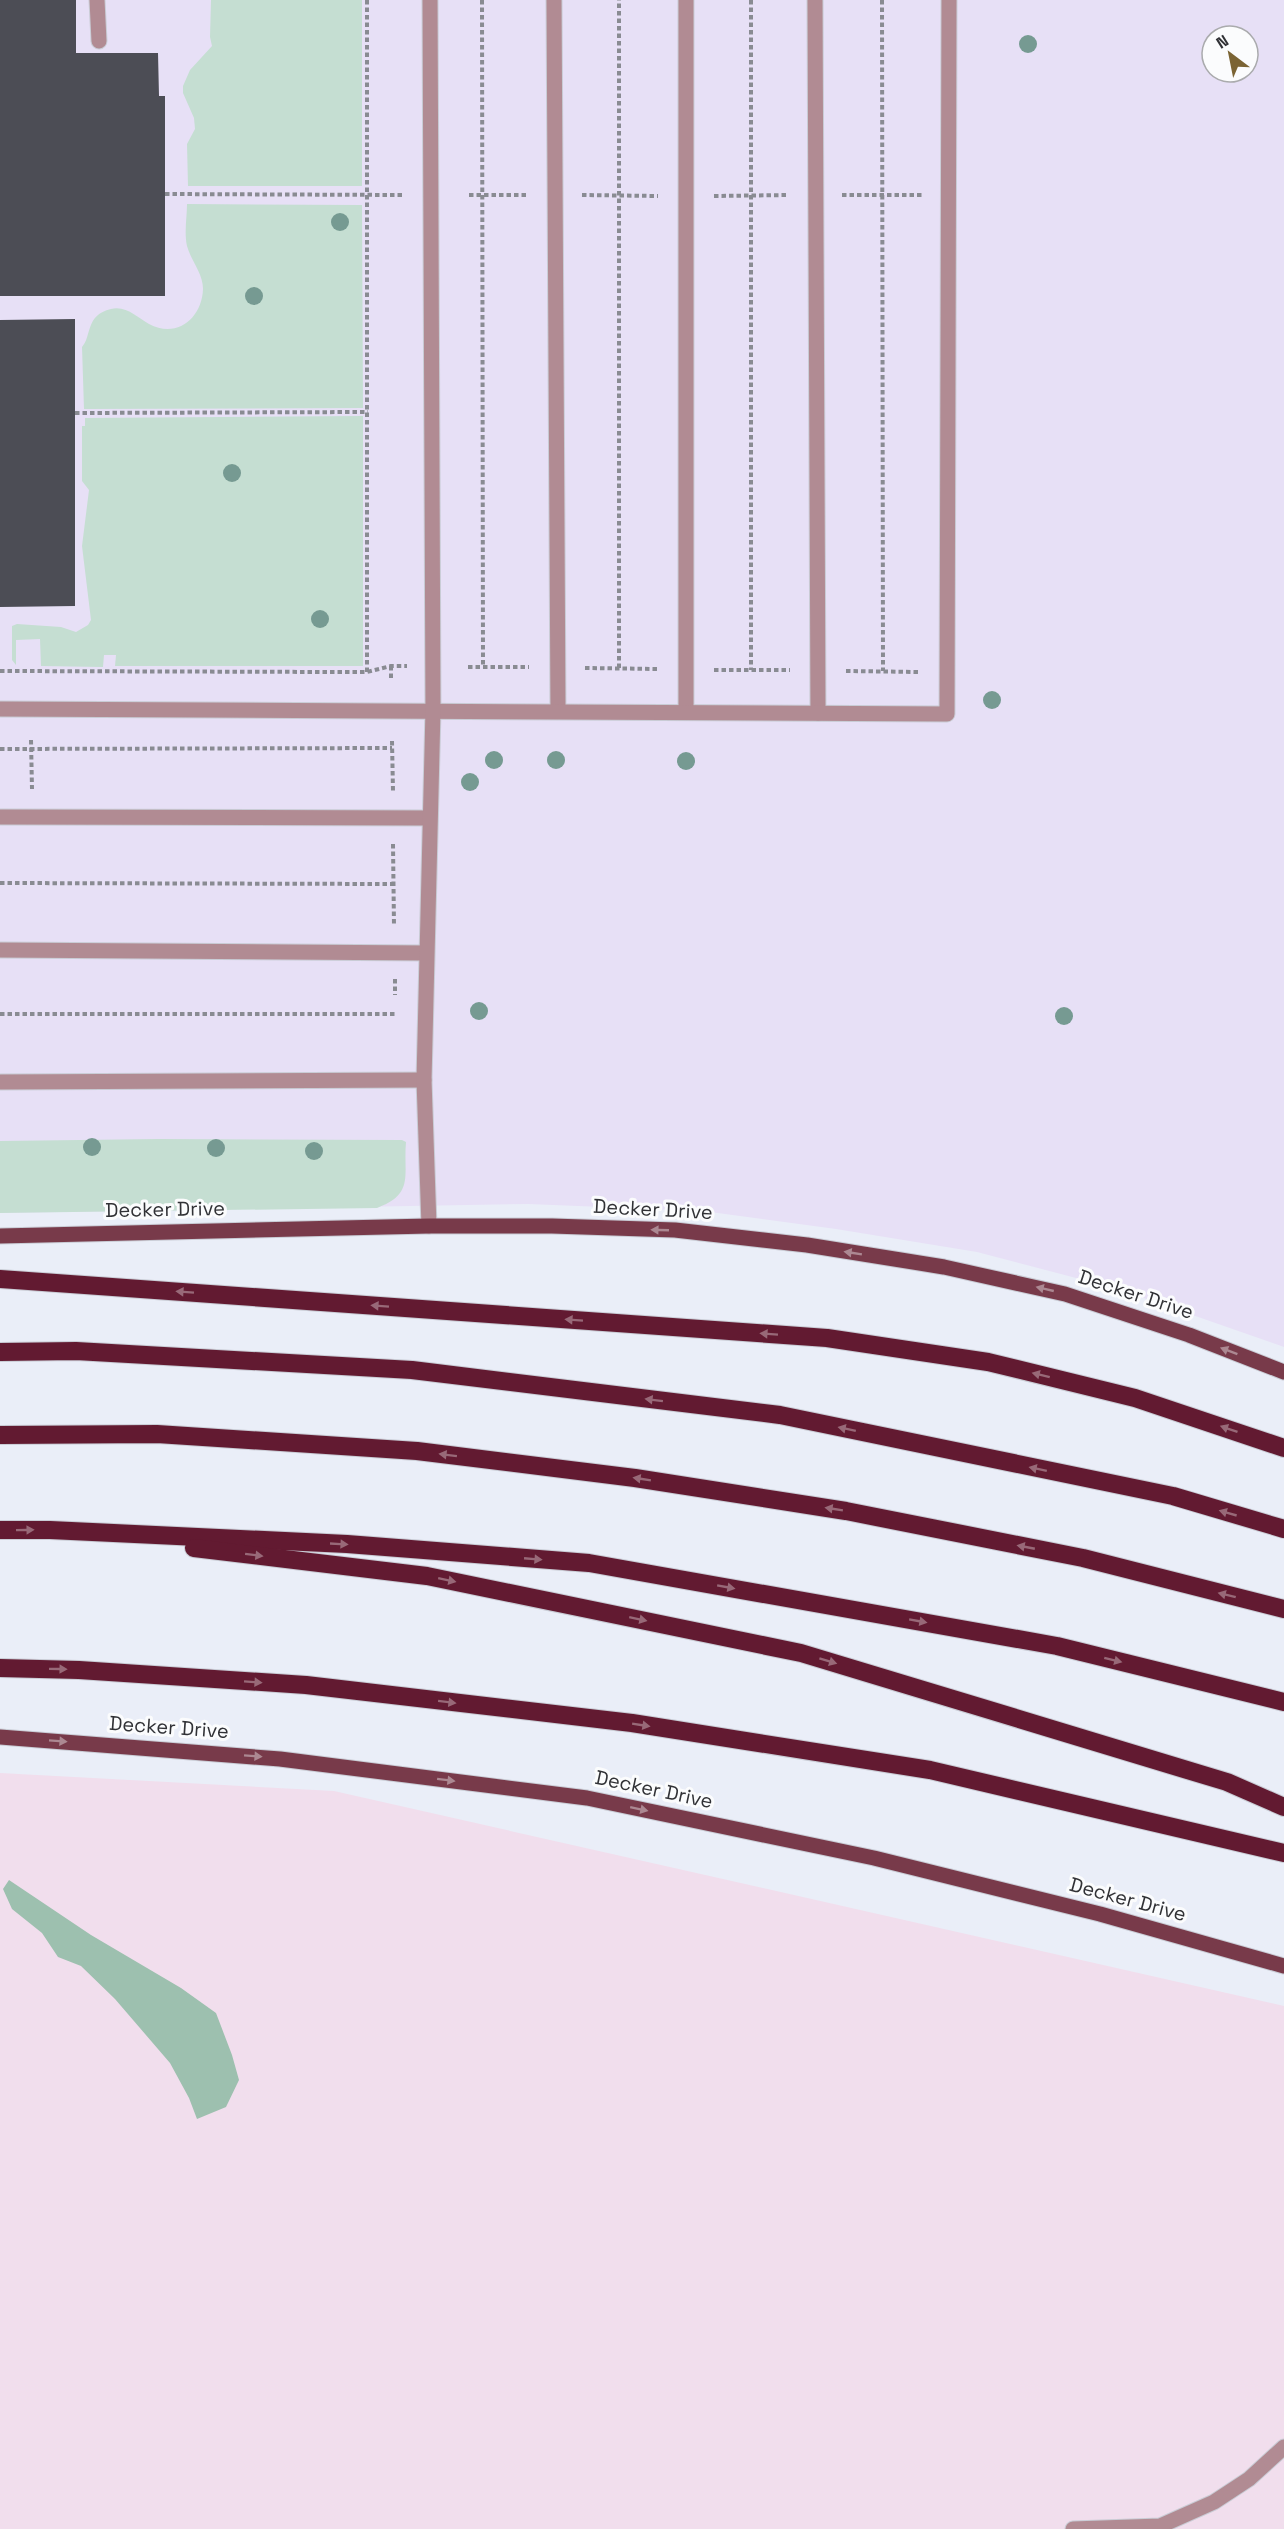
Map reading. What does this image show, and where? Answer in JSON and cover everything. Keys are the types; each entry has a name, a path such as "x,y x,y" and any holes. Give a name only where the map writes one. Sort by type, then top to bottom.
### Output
{"highway":[{"path":"0,1279 827,1338 999,1365 1135,1398 1284,1448"},
{"path":"0,1352 76,1351 412,1370 780,1415 1173,1496 1284,1529"},
{"path":"0,1435 157,1434 417,1451 635,1478 846,1511 1083,1558 1284,1610"},
{"path":"0,1530 50,1530 346,1544 589,1563 1057,1646 1284,1702"},
{"path":"50,1530 427,1576 801,1653 1227,1782 1284,1807"},
{"path":"0,1668 79,1670 306,1685 632,1723 930,1770 1284,1853"}],"main road":[{"name":"Decker Drive","path":"0,1236 429,1226 552,1226 675,1230 807,1245 944,1267 1065,1294 1189,1335 1284,1372"},
{"name":"Decker Drive","path":"0,1737 280,1759 587,1798 885,1861 1100,1914 1284,1966"}],"lane":[{"path":"97,0 99,41"},
{"path":"429,1226 424,1080 433,710 430,0"},
{"path":"554,0 558,711"},
{"path":"686,0 686,712"},
{"path":"815,0 818,713"},
{"path":"0,709 948,714 949,0"},
{"path":"0,817 429,818"},
{"path":"0,950 426,953"},
{"path":"0,1082 424,1080"},
{"path":"1073,2529 1160,2526 1222,2496 1249,2479 1284,2447"}],"path":[{"path":"367,672 368,0"},
{"path":"482,0 483,667"},
{"path":"619,0 619,668"},
{"path":"751,0 751,670"},
{"path":"882,0 883,671"},
{"path":"165,194 404,195"},
{"path":"469,195 531,195"},
{"path":"575,195 666,196"},
{"path":"704,195 796,195"},
{"path":"836,195 924,195"},
{"path":"75,412 368,412"},
{"path":"391,666 392,679"},
{"path":"0,671 367,672 391,666 407,666"},
{"path":"32,740 32,817"},
{"path":"392,741 395,1025"},
{"path":"0,749 392,748"},
{"path":"0,883 394,884"},
{"path":"0,1014 395,1014"}],"shaded area":[{"path":"0,0 1284,0 1284,1347 1118,1289 977,1252 836,1229 703,1211 528,1204 0,1213"},
{"path":"0,1773 334,1791 1284,2006 1284,2529 0,2529"}],"green space":[{"path":"211,0 362,0 362,186 188,186 187,144 195,129 194,118 183,93 183,86 190,70 212,46 210,37"},
{"path":"187,204 362,205 363,408 84,409 82,347 90,326 97,316 111,309 122,309 149,324 169,329 186,323 198,309 203,289 199,272 187,246"},
{"path":"363,416 363,666 115,666 116,655 104,655 103,667 41,666 40,639 16,640 16,665 12,660 12,626 17,624 61,627 76,632 88,625 91,620 82,546 89,490 82,481 82,426 85,426 85,418"},
{"path":"402,1140 406,1142 405,1182 397,1196 377,1208 0,1213 0,1141"},
{"path":"9,1880 91,1935 181,1988 216,2013 239,2080 226,2107 197,2119 189,2098 170,2063 115,1999 81,1966 58,1957 42,1933 12,1909 3,1889"}],"building":[{"path":"0,0 76,0 76,53 158,53 159,96 165,96 165,296 0,296"},
{"path":"75,319 75,606 0,607 0,320"}]}
